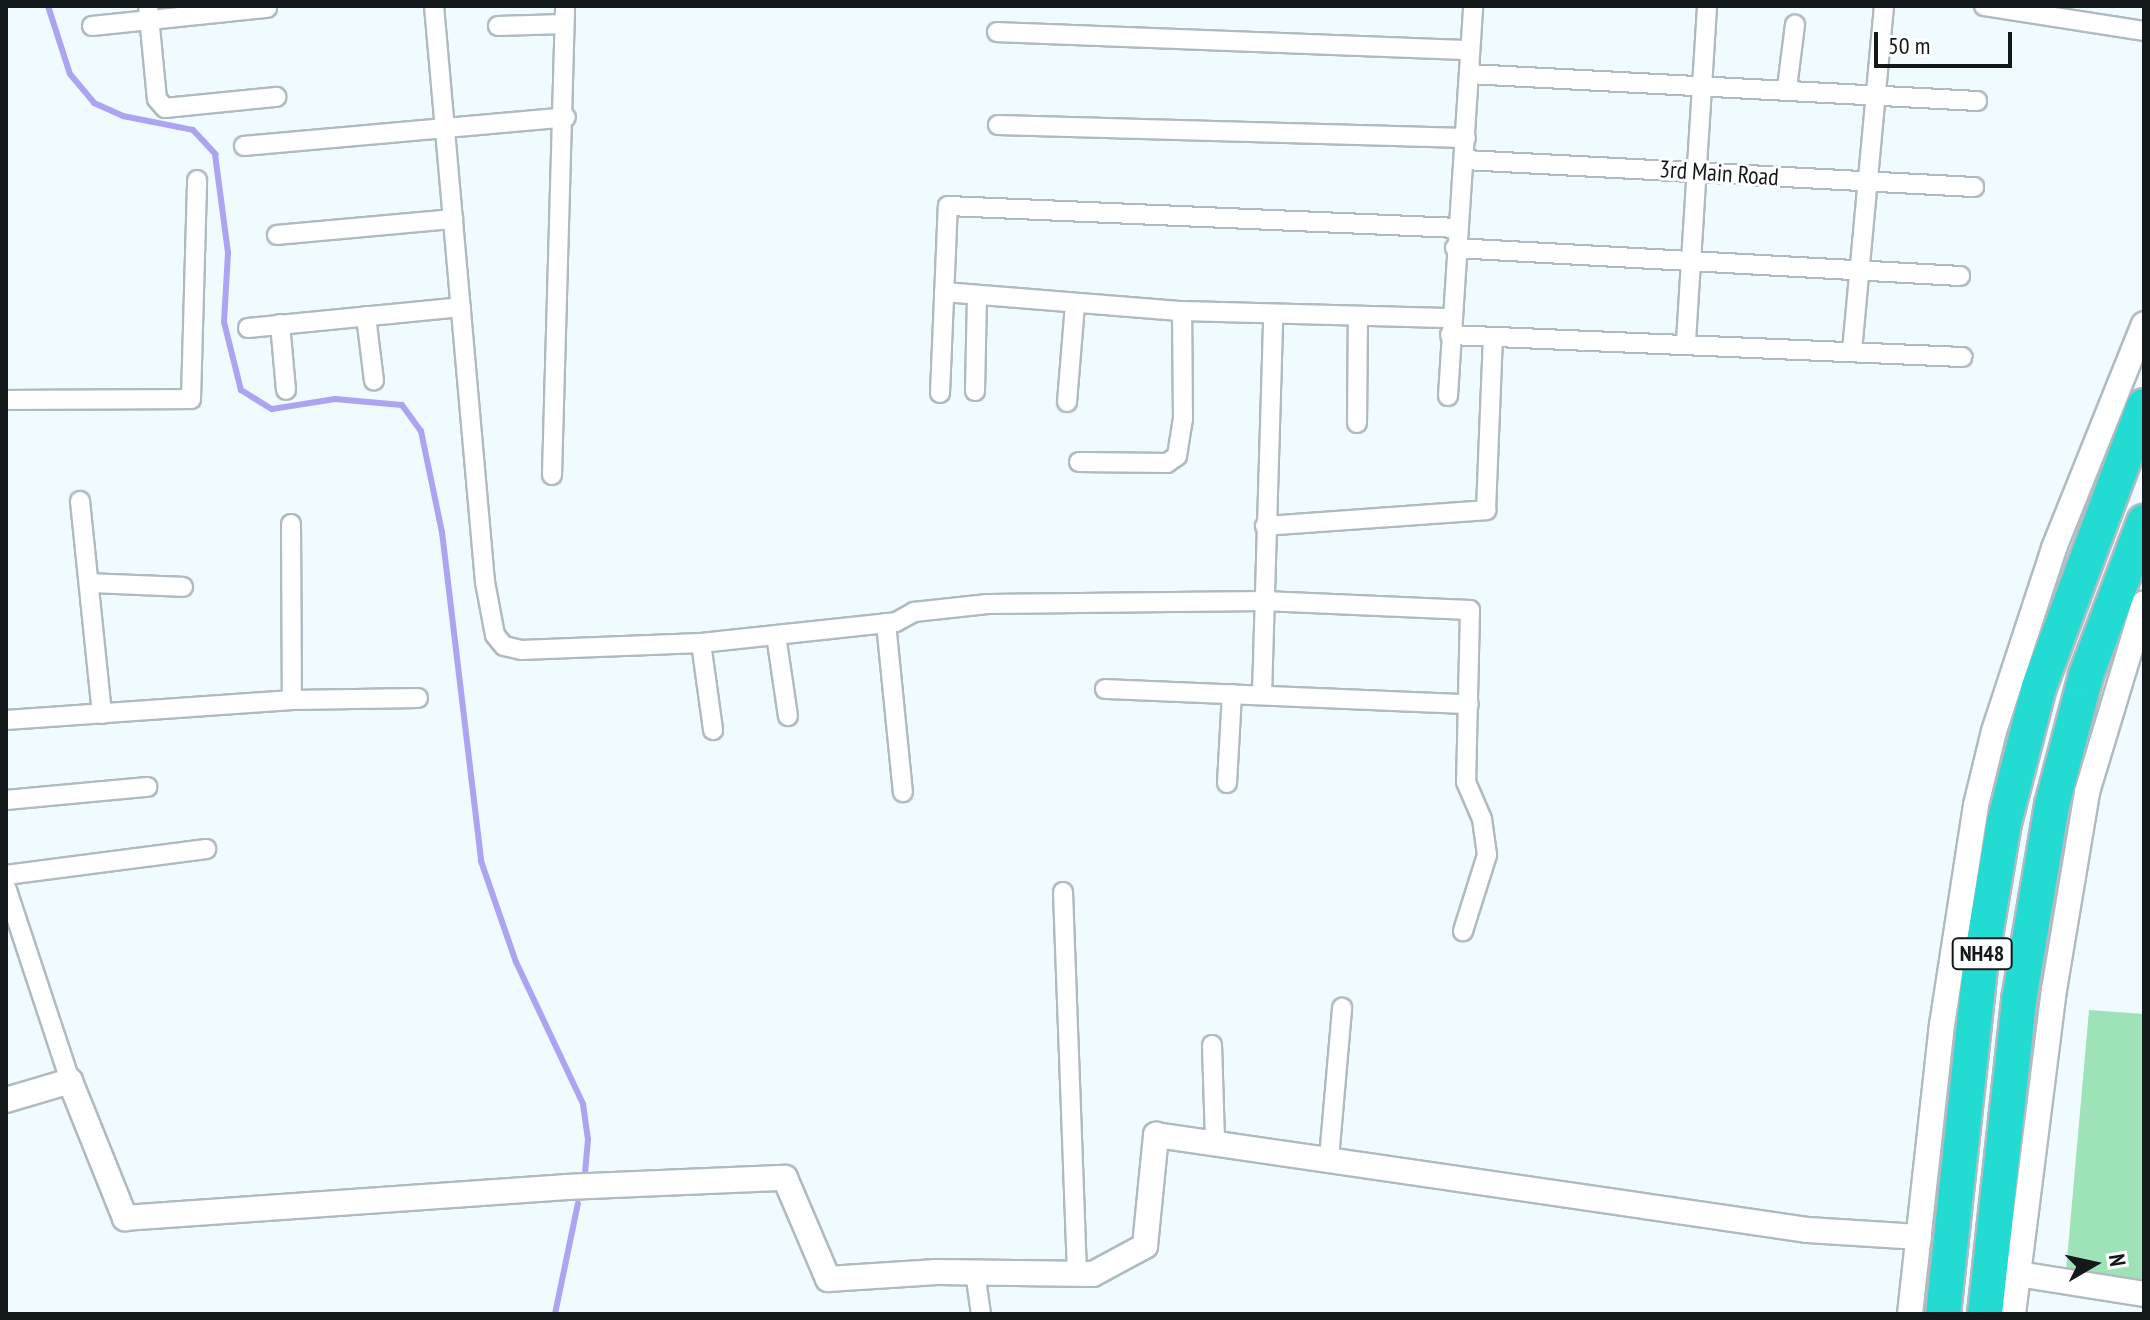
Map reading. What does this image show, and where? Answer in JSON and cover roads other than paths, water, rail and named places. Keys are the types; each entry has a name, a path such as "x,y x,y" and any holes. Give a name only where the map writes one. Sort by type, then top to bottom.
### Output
{"highway":[{"name":"NH48","path":"1943,1314 1991,894 2021,752 2067,604 2144,406"},
{"name":"NH48","path":"1985,1314 2033,898 2071,723 2144,522"}],"street":[{"path":"434,6 485,582 495,635 504,646 521,650 701,643 886,623 914,612 988,604 1264,601 1470,610 1466,782 1482,819 1487,855 1463,931"},
{"path":"1448,396 1455,248 1465,160 1473,6"},
{"path":"1686,341 1707,6"},
{"path":"1852,351 1884,6"},
{"path":"1984,6 2144,31"},
{"path":"92,26 148,13 267,8"},
{"path":"148,13 157,99 165,108 276,97"},
{"path":"498,26 565,15 566,117 552,475"},
{"path":"1787,88 1795,25"},
{"path":"997,32 1469,50"},
{"path":"1469,74 1875,92 1977,101"},
{"path":"244,146 566,117"},
{"path":"998,125 1466,138"},
{"name":"3rd Main Road","path":"1465,160 1699,170 1869,185 1974,187"},
{"path":"6,400 191,399 197,180"},
{"path":"940,393 948,206 1457,228"},
{"path":"277,235 453,219"},
{"path":"1455,248 1692,258 1860,273 1960,276"},
{"path":"944,292 1182,311 1358,316 1451,326 1493,337 1686,341 1963,357"},
{"path":"975,391 977,295"},
{"path":"1067,402 1075,304"},
{"path":"248,328 461,307"},
{"path":"1079,462 1167,463 1177,456 1183,420 1182,311"},
{"path":"1262,695 1273,315"},
{"path":"366,316 374,381"},
{"path":"1357,423 1358,316"},
{"path":"280,324 286,390"},
{"path":"1910,1314 1956,924 1994,731 2054,548 2144,324"},
{"path":"1265,526 1486,510 1493,337"},
{"path":"80,501 102,714"},
{"path":"291,524 292,700"},
{"path":"89,583 183,587"},
{"path":"2013,1314 2054,990 2084,805 2109,706 2144,603"},
{"path":"886,623 903,792"},
{"path":"776,635 788,716"},
{"path":"701,643 713,730"},
{"path":"1105,689 1469,704"},
{"path":"1227,783 1232,694"},
{"path":"6,720 292,700 418,698"},
{"path":"6,800 147,787"},
{"path":"6,875 206,849"},
{"path":"6,887 70,1081 125,1218 566,1187 785,1178 828,1279 975,1272 1093,1274 1145,1246 1156,1135 1215,1141 1808,1230 1919,1237"},
{"path":"1063,892 1077,1274"},
{"path":"1329,1158 1342,1008"},
{"path":"1212,1045 1215,1141"},
{"path":"6,1100 70,1081"},
{"path":"975,1272 981,1314"},
{"path":"2018,1274 2144,1294"}],"waterway":[{"path":"48,6 70,74 94,103 123,116 193,130 215,154 228,253 224,322 241,390 272,409 335,399 402,405 421,431 442,532 481,861 516,962 583,1104 588,1139 585,1172"},
{"path":"555,1314 578,1203"}]}
